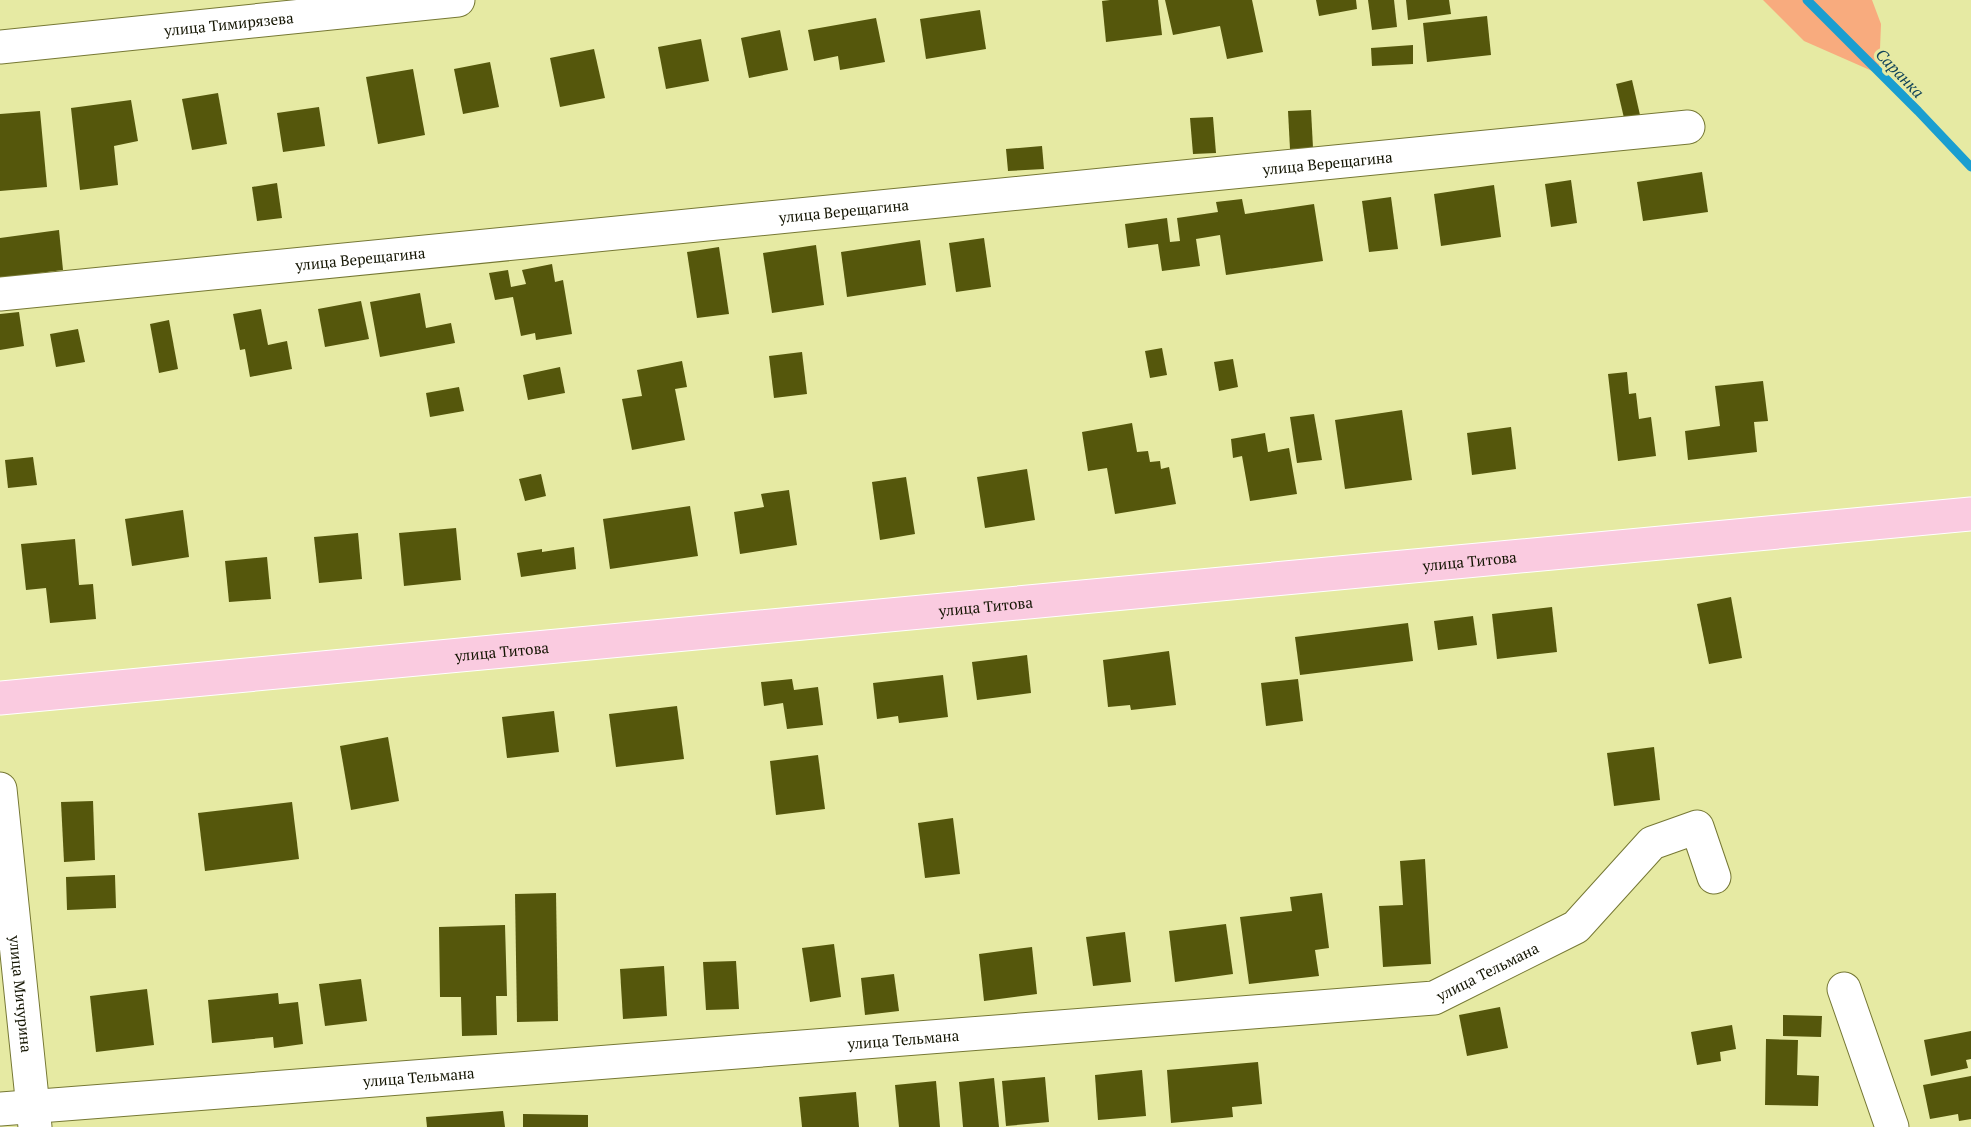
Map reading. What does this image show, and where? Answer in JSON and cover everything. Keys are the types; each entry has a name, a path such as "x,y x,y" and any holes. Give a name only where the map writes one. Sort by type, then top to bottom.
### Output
{"main road":[{"name":"улица Титова","path":"0,698 1971,514"}],"street":[{"name":"улица Тимирязева","path":"0,47 458,0"},
{"name":"улица Верещагина","path":"0,294 1688,127"},
{"name":"улица Мичурина","path":"0,789 34,1117"},
{"name":"улица Тельмана","path":"0,1109 34,1117 1434,998 1576,927 1652,843 1697,827 1714,877"},
{"path":"1844,989 1892,1127"}],"shaded area":[{"path":"1763,0 1872,0 1881,24 1879,74 1804,41"}],"building":[{"path":"1158,0 1162,35 1106,42 1102,1"},
{"path":"1165,0 1252,0 1263,52 1227,59 1220,26 1173,35"},
{"path":"1316,0 1356,0 1357,9 1319,16"},
{"path":"1368,0 1394,0 1397,27 1372,30"},
{"path":"1406,0 1449,0 1451,14 1408,20"},
{"path":"980,10 986,49 926,59 920,19"},
{"path":"1487,16 1491,55 1427,62 1423,23"},
{"path":"876,18 885,62 840,70 838,56 814,61 808,30"},
{"path":"780,30 788,70 749,78 741,38"},
{"path":"701,39 709,81 666,89 658,47"},
{"path":"1413,45 1413,64 1372,66 1371,48"},
{"path":"594,49 605,98 560,107 550,58"},
{"path":"490,62 499,107 463,114 454,69"},
{"path":"413,69 425,135 378,144 366,77"},
{"path":"1632,80 1640,115 1624,118 1616,84"},
{"path":"218,93 227,144 192,150 182,99"},
{"path":"131,100 138,141 114,146 118,185 80,190 71,108"},
{"path":"319,107 325,146 283,152 277,113"},
{"path":"1311,110 1313,148 1290,149 1288,111"},
{"path":"40,111 47,187 0,191 0,114"},
{"path":"1213,117 1216,153 1193,154 1190,118"},
{"path":"1042,146 1044,169 1008,171 1006,149"},
{"path":"1702,172 1708,212 1643,221 1637,182"},
{"path":"1571,180 1577,223 1551,227 1545,184"},
{"path":"277,183 282,218 257,221 252,187"},
{"path":"1494,185 1501,237 1441,246 1434,194"},
{"path":"1391,197 1398,249 1369,252 1362,201"},
{"path":"1242,199 1245,214 1314,204 1323,261 1226,275 1220,235 1196,239 1200,266 1162,271 1158,244 1128,248 1125,224 1167,218 1170,242 1180,241 1177,218 1218,212 1216,202"},
{"path":"59,230 63,270 0,278 0,238"},
{"path":"984,238 991,287 956,292 949,243"},
{"path":"920,240 926,285 847,297 841,252"},
{"path":"816,245 824,305 772,313 763,253"},
{"path":"719,247 729,314 697,318 687,252"},
{"path":"552,264 555,282 563,280 572,334 536,340 535,333 521,336 513,297 495,300 489,273 508,270 511,287 526,284 522,270"},
{"path":"420,293 426,328 451,323 455,343 380,357 370,302"},
{"path":"361,301 369,339 325,347 318,309"},
{"path":"261,309 268,345 287,341 292,369 250,377 245,349 240,350 233,314"},
{"path":"19,312 24,346 0,350 0,314"},
{"path":"169,320 178,369 159,373 150,324"},
{"path":"78,329 85,362 56,367 50,334"},
{"path":"1162,348 1167,375 1150,378 1145,351"},
{"path":"802,352 807,394 774,398 769,356"},
{"path":"1233,359 1238,387 1219,391 1214,362"},
{"path":"682,361 687,387 675,389 685,440 632,450 622,399 642,396 637,370"},
{"path":"560,367 565,393 528,400 523,375"},
{"path":"1627,372 1629,394 1636,393 1639,419 1651,417 1656,456 1618,461 1608,374"},
{"path":"1763,381 1768,421 1754,422 1757,452 1688,460 1685,431 1720,426 1715,386"},
{"path":"459,387 464,411 430,417 426,393"},
{"path":"1402,410 1412,480 1345,489 1335,420"},
{"path":"1314,414 1322,460 1297,463 1290,417"},
{"path":"1132,423 1137,452 1148,451 1150,462 1160,461 1161,469 1169,467 1176,504 1115,514 1107,468 1088,471 1082,432"},
{"path":"1511,427 1516,469 1472,475 1467,433"},
{"path":"1265,433 1268,452 1289,448 1297,494 1250,501 1242,456 1233,458 1231,439"},
{"path":"33,457 37,485 8,488 5,460"},
{"path":"1027,469 1035,520 985,528 977,477"},
{"path":"541,474 546,496 525,501 519,479"},
{"path":"906,477 915,534 880,540 872,482"},
{"path":"789,490 797,545 740,554 734,512 764,507 761,494"},
{"path":"690,506 698,556 610,569 603,519"},
{"path":"183,510 189,557 132,566 125,519"},
{"path":"456,528 461,580 404,586 399,533"},
{"path":"358,533 362,579 319,583 314,537"},
{"path":"75,539 79,585 93,584 96,619 50,623 46,588 26,590 21,544"},
{"path":"574,547 576,569 521,577 517,553"},
{"path":"267,557 271,599 229,602 225,561"},
{"path":"1731,597 1742,658 1709,664 1697,604"},
{"path":"1552,607 1557,652 1497,659 1492,614"},
{"path":"1473,616 1477,645 1438,650 1434,621"},
{"path":"1408,623 1413,661 1300,675 1295,637"},
{"path":"1169,651 1176,705 1131,710 1130,705 1108,707 1103,660"},
{"path":"1027,655 1031,693 977,700 972,662"},
{"path":"943,675 948,717 899,723 898,716 877,719 873,683"},
{"path":"792,679 794,690 818,687 823,725 787,729 783,703 764,706 761,682"},
{"path":"1298,679 1303,721 1266,726 1261,683"},
{"path":"677,706 684,759 616,767 609,714"},
{"path":"554,711 559,752 507,758 502,717"},
{"path":"388,737 399,801 351,810 340,746"},
{"path":"1654,747 1660,800 1614,806 1607,753"},
{"path":"818,755 825,809 776,815 770,761"},
{"path":"93,801 95,860 64,862 61,802"},
{"path":"292,802 299,859 205,871 198,813"},
{"path":"953,818 960,874 925,878 918,823"},
{"path":"1425,859 1431,964 1383,967 1379,906 1403,905 1400,861"},
{"path":"115,875 116,908 67,910 66,877"},
{"path":"556,893 558,1021 517,1022 515,894"},
{"path":"1322,893 1329,948 1315,950 1319,976 1249,984 1240,917 1292,911 1290,897"},
{"path":"1226,924 1233,974 1175,982 1169,931"},
{"path":"505,925 507,996 496,996 497,1035 462,1036 461,997 440,997 439,927"},
{"path":"1125,932 1131,982 1093,986 1086,937"},
{"path":"834,944 841,997 810,1002 802,948"},
{"path":"1032,947 1037,994 984,1001 979,954"},
{"path":"736,961 739,1009 706,1010 703,962"},
{"path":"664,966 667,1016 623,1019 620,969"},
{"path":"894,974 899,1011 865,1015 861,978"},
{"path":"361,979 367,1021 325,1026 319,984"},
{"path":"147,989 154,1045 96,1052 90,996"},
{"path":"278,993 279,1004 298,1002 303,1044 274,1048 273,1037 212,1043 208,1000"},
{"path":"1500,1007 1508,1048 1467,1056 1459,1015"},
{"path":"1783,1015 1822,1016 1821,1037 1783,1036"},
{"path":"1732,1025 1736,1049 1720,1052 1721,1061 1697,1065 1691,1032"},
{"path":"1971,1031 1971,1059 1966,1060 1968,1068 1931,1076 1924,1040"},
{"path":"1766,1039 1798,1040 1797,1075 1819,1076 1818,1106 1765,1105"},
{"path":"1258,1062 1262,1104 1232,1107 1233,1117 1171,1123 1167,1070"},
{"path":"1142,1070 1146,1116 1098,1120 1095,1075"},
{"path":"1971,1076 1971,1119 1959,1121 1958,1114 1930,1119 1923,1085"},
{"path":"1045,1077 1049,1122 1006,1126 1002,1081"},
{"path":"994,1078 999,1127 963,1127 959,1082"},
{"path":"936,1081 940,1127 899,1127 895,1085"},
{"path":"856,1092 859,1127 802,1127 799,1097"},
{"path":"503,1111 505,1127 427,1127 426,1117"},
{"path":"523,1114 588,1115 588,1127 523,1127"}],"waterway":[{"name":"Саранка","path":"1807,0 1971,167"}]}
